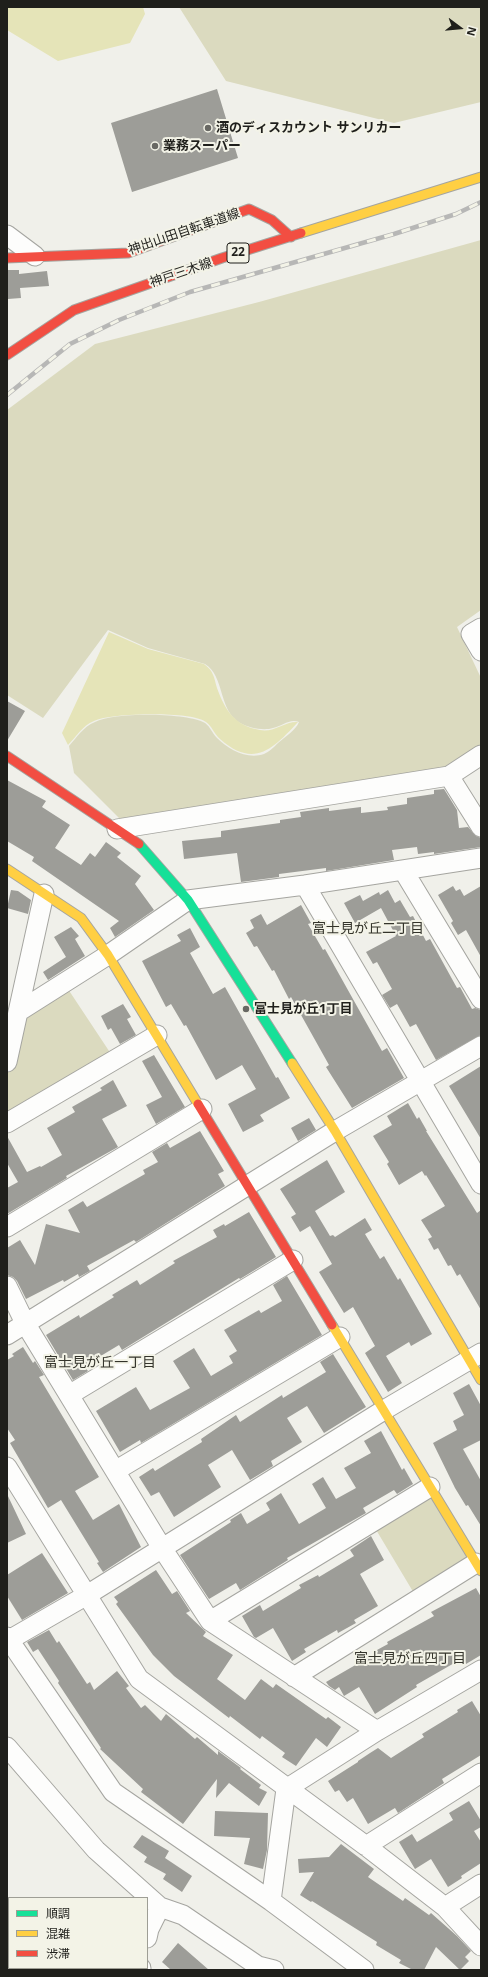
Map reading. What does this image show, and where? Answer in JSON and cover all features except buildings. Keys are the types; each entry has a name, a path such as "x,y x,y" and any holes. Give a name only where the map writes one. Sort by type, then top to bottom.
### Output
{"street":[{"name":"神戸三木線","path":"7,355 74,310 222,258 481,177"},
{"name":"神出山田自転車道線","path":"7,258 128,253 249,209 262,212 283,228 291,237"},
{"path":"7,235 35,256"},
{"path":"481,628 472,634 481,650"},
{"path":"117,829 449,776 481,755"},
{"path":"7,756 140,845 188,900 475,1357 481,1380"},
{"path":"449,776 481,827"},
{"path":"18,1012 108,955 188,900 305,885 481,858"},
{"path":"7,869 82,918 108,955 479,1567 294,1677"},
{"path":"403,870 481,999"},
{"path":"305,885 419,1082 481,1184"},
{"path":"7,1062 44,894"},
{"path":"7,1123 157,1035"},
{"path":"7,1335 248,1185 481,1046"},
{"path":"7,1227 202,1109"},
{"path":"69,1395 293,1260"},
{"path":"7,1286 25,1323 162,1548 210,1621 376,1731"},
{"path":"115,1471 340,1337"},
{"path":"364,1970 271,1901 113,1792 8,1639 87,1595 384,1410 475,1357"},
{"path":"7,1467 139,1679 286,1789 366,1846 444,1906 481,1946"},
{"path":"210,1621 430,1487"},
{"path":"271,1901 286,1789 376,1731 481,1670"},
{"path":"7,1746 96,1850 160,1907 183,1915 258,1966 274,1970"},
{"path":"366,1846 481,1773"},
{"path":"444,1906 481,1884"},
{"path":"148,1934 160,1907"}],"shaded area":[{"path":"7,7 143,7 145,14 130,43 58,61 7,30"},
{"path":"179,7 481,7 481,102 394,123 226,81"},
{"path":"481,240 481,610 457,627 481,678 481,744 441,769 120,819 74,773 69,746 80,732 91,724 105,719 133,715 165,715 193,719 205,723 217,738 227,746 238,752 251,756 268,752 293,731 299,722 292,721 269,729 252,728 244,725 233,717 228,710 216,676 205,664 148,648 108,630 43,718 7,695 7,410 95,344 259,302"},
{"path":"109,632 148,649 204,664 212,672 220,696 228,710 232,716 244,725 260,730 270,730 289,723 298,722 271,747 262,752 253,754 243,753 232,748 218,737 206,722 198,718 151,714 117,716 94,721 83,728 68,745 62,733"},
{"path":"64,983 115,1060 7,1123 7,1062 18,1012"},
{"path":"430,1487 476,1563 418,1600 372,1523"}],"railway":[{"path":"7,395 70,344 119,320 190,292 394,234 456,214 481,202"}],"traffic: fast":[{"path":"139,844 188,900 292,1063"}],"traffic: slow":[{"path":"301,233 481,177"},
{"path":"7,869 81,918 108,955 198,1104"},
{"path":"292,1063 335,1131 481,1380"},
{"path":"332,1325 481,1571"}],"traffic: jam":[{"path":"7,258 128,253 249,209 272,220 291,237"},
{"path":"7,355 74,310 222,258 301,233"},
{"path":"7,756 139,844"},
{"path":"198,1104 332,1325"}],"place":[{"name":"酒のディスカウント サンリカー","path":"208,128"},
{"name":"業務スーパー","path":"155,146"},
{"name":"富士見が丘1丁目","path":"246,1009"}],"district":[{"name":"富士見が丘二丁目","path":"368,929"},
{"name":"富士見が丘一丁目","path":"100,1363"},
{"name":"富士見が丘四丁目","path":"410,1659"}]}
